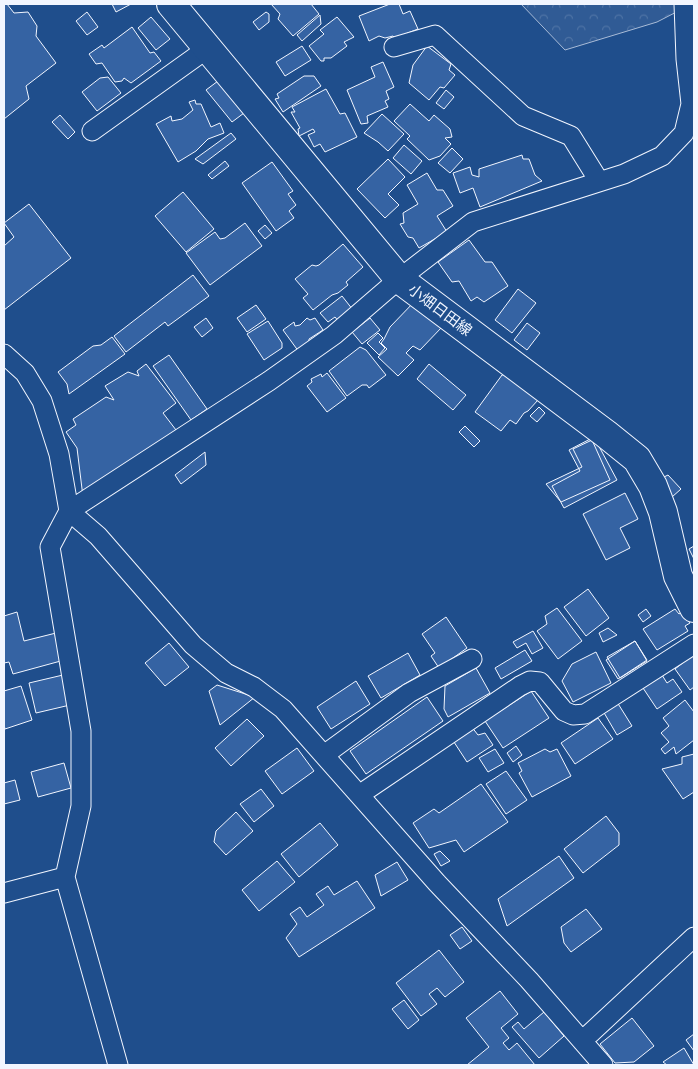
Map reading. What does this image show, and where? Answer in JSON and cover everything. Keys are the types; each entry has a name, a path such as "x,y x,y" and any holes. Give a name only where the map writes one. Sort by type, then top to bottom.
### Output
{"main road":[{"name":"小畑日田線","path":"172,4 399,279 637,459 653,486 663,512 678,576 694,608"}],"street":[{"path":"118,1065 65,877 80,806 82,731 50,547 69,511 236,402 334,335 399,279 473,222 624,174 662,156 684,132 691,104 686,59 684,4"},
{"path":"394,47 434,35 523,116 571,136 599,182"},
{"path":"92,131 208,48"},
{"path":"4,354 25,373 42,401 59,454 69,511 98,536 193,645 226,673 254,687 283,709 437,883 529,980 603,1065"},
{"path":"359,795 530,681 540,682 564,711 573,715 585,714 694,644"},
{"path":"324,755 410,693 472,659"},
{"path":"4,893 65,877"},
{"path":"582,1041 694,936"}],"green space":[{"path":"521,4 692,4 657,22 565,50"}],"building":[{"path":"4,4 7,4 14,13 28,12 37,26 36,36 56,63 26,86 29,99 4,119"},
{"path":"112,4 131,4 116,12"},
{"path":"271,4 311,4 319,14 293,36 278,19 280,14"},
{"path":"390,4 399,4 403,14 410,11 418,29 395,38 393,36 385,38 379,36 369,41 359,16"},
{"path":"87,12 98,27 87,35 76,21"},
{"path":"266,12 269,14 269,22 259,30 253,22"},
{"path":"320,15 321,24 302,41 297,35"},
{"path":"151,17 170,39 156,50 138,28"},
{"path":"337,17 354,37 344,42 347,46 331,58 324,58 324,61 321,61 309,46 324,34 320,30"},
{"path":"132,27 150,53 154,52 161,61 131,83 124,78 122,81 115,82 102,63 96,64 89,54 102,45 104,48"},
{"path":"302,46 311,60 285,76 276,62"},
{"path":"427,46 451,64 449,70 455,75 444,88 440,87 429,100 409,83 413,65"},
{"path":"383,62 394,87 386,91 389,99 385,101 388,107 367,116 368,123 361,124 347,90 375,77 371,67"},
{"path":"304,76 314,76 321,86 283,112 275,99 279,98 277,94"},
{"path":"108,77 121,93 97,111 82,92 100,78"},
{"path":"218,81 244,113 232,122 206,90"},
{"path":"326,89 340,114 345,113 357,137 325,152 320,144 314,147 308,135 315,132 313,129 299,136 298,129 300,128 291,112 295,112 292,107"},
{"path":"446,90 454,97 444,109 436,103"},
{"path":"195,100 196,104 201,104 211,127 220,123 224,133 208,139 196,151 178,162 156,124 171,116 172,121 182,119 193,110 189,102"},
{"path":"410,104 429,121 434,115 450,129 452,137 445,138 451,144 440,156 429,160 407,139 410,136 394,121"},
{"path":"382,114 404,134 388,151 364,133"},
{"path":"60,115 75,132 68,139 52,122"},
{"path":"231,133 236,139 203,164 195,159"},
{"path":"404,145 422,161 411,174 393,158"},
{"path":"452,148 463,159 450,173 438,163"},
{"path":"522,155 523,159 529,159 535,175 542,181 480,207 473,188 460,193 453,173 470,167 472,175 479,177 479,169"},
{"path":"388,159 405,177 388,194 399,205 385,218 357,189"},
{"path":"225,161 229,166 212,179 208,175"},
{"path":"272,162 293,191 288,194 296,205 289,211 294,218 276,231 242,183"},
{"path":"427,173 437,190 443,190 453,206 437,216 447,232 419,248 413,238 408,237 400,224 404,223 403,213 418,204 407,185"},
{"path":"183,192 214,229 186,252 155,216"},
{"path":"29,204 71,258 4,310 4,246 14,237 4,223"},
{"path":"245,223 262,246 210,285 186,253 215,232 220,239 225,238"},
{"path":"265,225 272,233 265,239 258,231"},
{"path":"469,240 485,262 492,262 508,286 484,302 477,297 471,301 459,281 452,282 438,262"},
{"path":"343,244 363,267 346,282 348,285 313,310 303,298 308,294 295,279 312,265 319,265"},
{"path":"193,275 209,296 168,326 165,322 126,352 114,336"},
{"path":"518,289 536,303 512,333 495,320"},
{"path":"342,296 353,310 339,322 335,317 328,322 320,313"},
{"path":"415,301 442,327 420,350 413,346 406,353 414,360 398,376 378,357 387,349 381,343 390,327"},
{"path":"256,305 266,319 247,332 237,318"},
{"path":"206,318 213,328 202,337 194,327"},
{"path":"307,318 310,320 315,318 323,330 309,339 309,345 299,352 283,330 294,322 295,326 300,325"},
{"path":"370,318 380,330 362,344 352,332"},
{"path":"268,321 282,343 282,348 264,360 247,334"},
{"path":"527,323 540,333 527,350 514,340"},
{"path":"378,333 383,338 379,342 385,348 379,355 367,343"},
{"path":"112,337 125,354 69,394 67,384 58,372 93,346 101,345"},
{"path":"360,347 366,350 386,375 369,388 367,385 362,385 347,396 329,371"},
{"path":"169,355 207,409 191,420 153,366"},
{"path":"146,364 176,403 163,413 176,430 83,497 77,448 66,432 76,425 73,419 106,397 114,400 105,386 128,372 139,376 137,371"},
{"path":"429,364 466,395 453,410 417,379"},
{"path":"327,373 346,398 327,412 307,386 312,382 311,379 321,374 322,377"},
{"path":"510,374 538,400 524,413 516,424 510,420 501,431 475,412 502,375"},
{"path":"539,407 545,413 537,422 530,416"},
{"path":"465,426 480,441 474,447 459,432"},
{"path":"594,437 617,480 564,508 552,486 580,471 569,450"},
{"path":"592,440 610,480 561,502 546,484 582,467 573,449"},
{"path":"205,452 206,465 181,484 175,475"},
{"path":"668,475 681,489 672,497 662,478"},
{"path":"625,493 638,519 620,528 630,548 606,560 583,514"},
{"path":"694,546 694,559 689,549"},
{"path":"588,589 609,618 586,636 564,607"},
{"path":"557,608 582,641 558,659 537,631 547,624 545,616"},
{"path":"646,609 651,616 643,622 638,615"},
{"path":"675,609 679,614 682,612 690,623 685,626 688,631 657,650 643,629"},
{"path":"17,612 24,641 60,632 68,659 13,674 9,662 4,663 4,616"},
{"path":"446,617 467,648 439,668 431,656 435,653 422,634"},
{"path":"608,628 617,635 603,642 599,633"},
{"path":"533,631 543,648 532,654 526,643 517,648 513,642"},
{"path":"635,641 647,660 618,679 606,660"},
{"path":"635,641 647,661 620,678 607,657"},
{"path":"169,643 189,667 165,686 145,663"},
{"path":"525,650 532,661 501,679 495,668"},
{"path":"596,652 611,683 573,702 562,681 572,664"},
{"path":"408,653 420,675 381,698 368,676"},
{"path":"694,654 694,687 690,690 675,669"},
{"path":"476,668 490,693 448,717 444,709 445,686"},
{"path":"63,675 70,705 36,713 29,683"},
{"path":"662,675 667,683 673,679 682,692 657,709 643,688"},
{"path":"356,681 370,704 331,729 317,707"},
{"path":"217,685 255,697 220,725 209,691"},
{"path":"21,686 32,720 5,729 4,691"},
{"path":"531,691 549,718 503,748 485,721"},
{"path":"427,697 443,721 366,774 350,751"},
{"path":"685,700 694,712 694,740 676,754 674,747 665,754 661,749 669,742 661,733 669,726 663,718"},
{"path":"617,702 632,726 617,735 603,711"},
{"path":"598,718 613,739 575,764 561,743"},
{"path":"247,719 264,736 231,766 215,748"},
{"path":"471,726 478,735 485,733 493,745 467,762 452,739"},
{"path":"516,746 522,755 513,762 507,753"},
{"path":"297,748 314,771 282,794 265,771"},
{"path":"495,749 504,763 488,772 479,758"},
{"path":"545,749 550,752 557,749 571,776 532,797 519,773 522,771 518,763"},
{"path":"694,754 694,792 683,799 662,769 682,764 682,757"},
{"path":"64,763 71,788 38,797 31,772"},
{"path":"506,771 527,800 506,814 486,784"},
{"path":"15,780 20,800 4,804 4,783"},
{"path":"481,784 508,822 464,852 456,840 429,848 413,823 434,809 439,813"},
{"path":"261,789 274,806 254,822 240,804"},
{"path":"236,812 253,831 226,855 214,842 216,831"},
{"path":"606,816 619,833 619,845 583,873 564,849"},
{"path":"320,823 338,845 299,877 281,854"},
{"path":"440,851 450,861 441,866 434,854"},
{"path":"559,856 574,878 507,926 498,899"},
{"path":"277,861 295,882 259,911 242,890"},
{"path":"397,862 408,880 381,896 375,875"},
{"path":"357,881 375,908 299,957 286,938 297,924 290,914 300,907 307,917 324,905 316,894 328,886 334,895"},
{"path":"586,909 602,929 571,952 564,943 561,927"},
{"path":"462,927 472,941 460,949 450,935"},
{"path":"439,950 464,982 445,997 437,988 429,994 437,1004 421,1016 396,983"},
{"path":"500,991 518,1014 501,1028 509,1038 503,1043 509,1050 517,1043 535,1065 467,1065 489,1047 466,1018"},
{"path":"404,1000 419,1020 408,1029 392,1009"},
{"path":"544,1012 564,1036 539,1058 512,1027 518,1022 524,1029"},
{"path":"632,1018 654,1046 634,1062 615,1063 600,1044"},
{"path":"694,1034 694,1051 686,1040"},
{"path":"684,1048 694,1065 667,1065 663,1062"}]}
